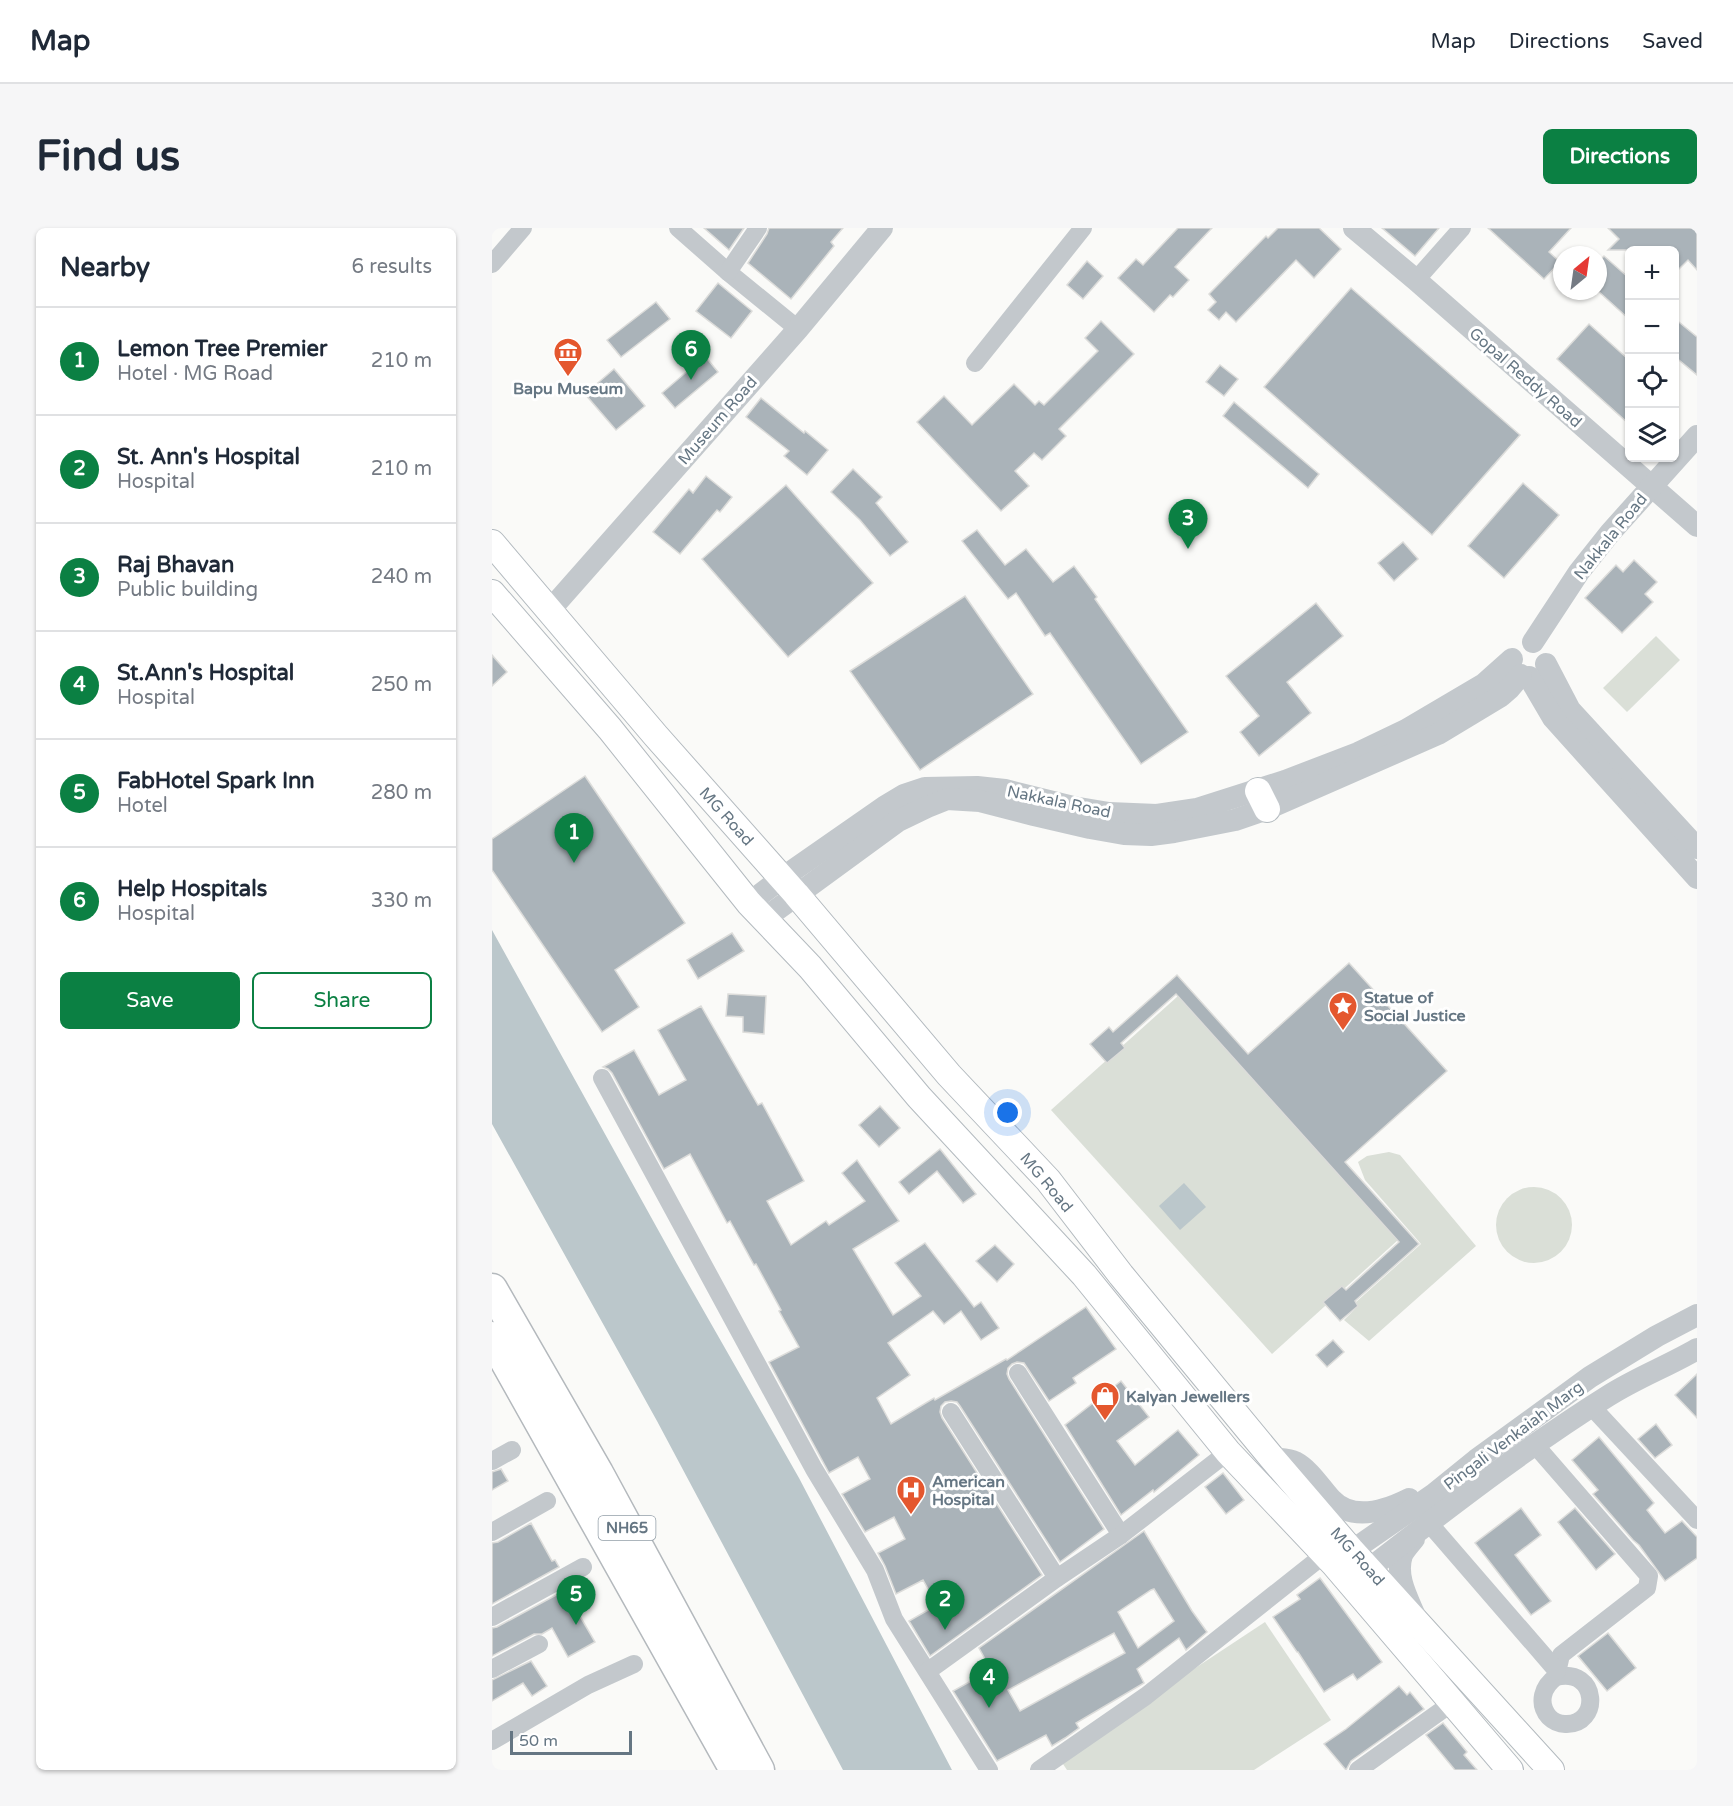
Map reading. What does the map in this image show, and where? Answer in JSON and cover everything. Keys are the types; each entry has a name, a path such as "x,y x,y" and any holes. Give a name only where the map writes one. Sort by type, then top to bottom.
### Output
{"highway":[{"name":"NH65","path":"492,1289 598,1473 759,1770"},
{"name":"NH65","path":"492,1337 735,1770"}],"main road":[{"name":"MG Road","path":"492,543 950,1075 1048,1180 1122,1275 1272,1458 1337,1556"},
{"name":"MG Road","path":"492,593 610,729 757,911 810,967 919,1096 1084,1275 1228,1452 1337,1556 1418,1623 1551,1770"},
{"name":"MG Road","path":"1360,1576 1452,1703 1510,1770"}],"street":[{"path":"492,264 523,228"},
{"path":"678,228 798,329"},
{"path":"728,272 758,228"},
{"name":"Museum Road","path":"550,610 798,329 882,228"},
{"path":"975,363 1083,228"},
{"name":"Gopal Reddy Road","path":"1354,228 1697,526"},
{"path":"1416,280 1462,228"},
{"name":"Nakkala Road","path":"757,911 884,807 904,795 925,789 977,787 1005,790 1109,813 1157,815 1262,800 1438,734 1501,696 1527,669 1512,654 1518,646 1533,642 1579,572 1610,532 1697,436"},
{"path":"1527,669 1570,710 1697,848"},
{"path":"1527,669 1553,718 1697,878"},
{"path":"602,1078 814,1469 875,1570 894,1619 989,1770"},
{"path":"1687,1320 1693,1351"},
{"name":"Pingali Venkaiah Marg","path":"1337,1556 1434,1494 1476,1460 1590,1377 1687,1320"},
{"name":"Pingali Venkaiah Marg","path":"1360,1576 1591,1406 1648,1373 1693,1351"},
{"path":"1018,1373 1121,1535"},
{"path":"1591,1406 1697,1520"},
{"path":"951,1412 1057,1578"},
{"path":"1418,1623 1401,1583 1400,1572 1402,1556 1426,1526 1557,1674 1561,1655 1647,1588 1649,1576 1536,1446"},
{"path":"492,1461 512,1450"},
{"path":"928,1671 1121,1535 1228,1452"},
{"path":"1272,1458 1294,1461 1344,1510 1377,1512 1410,1499 1434,1494"},
{"path":"492,1533 547,1501"},
{"path":"1039,1770 1146,1696 1337,1556"},
{"path":"492,1617 583,1567"},
{"path":"492,1669 539,1644"},
{"path":"492,1741 588,1685 634,1664"},
{"path":"1358,1770 1452,1703"}],"shaded area":[{"path":"1656,636 1680,660 1627,712 1603,688"},
{"path":"492,930 677,1264 799,1478 952,1770 843,1770 657,1421 492,1124"},
{"path":"1178,996 1398,1240 1272,1354 1051,1110"},
{"path":"1389,1152 1400,1155 1476,1246 1369,1341 1344,1320 1358,1306 1356,1302 1421,1244 1365,1180 1358,1162 1367,1156"},
{"path":"1184,1183 1206,1207 1180,1230 1159,1206"},
{"path":"1534,1187 1549,1190 1561,1198 1569,1210 1572,1225 1569,1240 1561,1252 1549,1260 1534,1263 1519,1260 1507,1252 1499,1240 1496,1225 1499,1210 1507,1198 1519,1190"},
{"path":"1265,1622 1331,1720 1254,1770 1067,1770 1059,1758"}],"building":[{"path":"704,228 744,228 729,250"},
{"path":"769,228 843,228 831,242 834,246 791,299 748,263"},
{"path":"1178,228 1212,228 1175,267 1189,280 1154,312 1118,278 1136,259 1143,265"},
{"path":"1278,228 1319,228 1341,249 1314,278 1296,260 1236,322 1226,312 1219,320 1208,310 1216,302 1209,294 1266,236 1268,238"},
{"path":"1382,228 1439,228 1415,256"},
{"path":"1488,228 1571,228 1549,252 1553,256 1553,269 1544,279"},
{"path":"1608,228 1697,228 1697,270 1688,260 1679,269 1679,246 1625,246 1625,250 1608,250 1619,239"},
{"path":"1607,259 1625,274 1625,315 1607,299"},
{"path":"1087,261 1103,276 1083,299 1067,285"},
{"path":"718,283 752,311 731,338 696,311"},
{"path":"1351,288 1520,435 1432,535 1264,387"},
{"path":"656,302 670,319 621,357 607,340"},
{"path":"1101,321 1134,354 1059,429 1066,436 1042,460 1034,453 1015,471 1029,486 1001,511 917,422 944,396 972,425 1014,384 1035,405 1039,401 1044,405 1098,351 1085,338"},
{"path":"1679,322 1697,337 1697,375 1679,360"},
{"path":"1589,324 1625,356 1625,420 1557,359"},
{"path":"705,356 718,372 675,408 662,393"},
{"path":"1220,365 1238,379 1224,396 1206,382"},
{"path":"614,369 645,406 616,430 585,394"},
{"path":"761,398 828,450 807,475 784,456 789,451 746,417"},
{"path":"1234,402 1319,474 1308,488 1223,416"},
{"path":"853,469 882,497 876,503 908,542 890,556 860,520 831,492"},
{"path":"706,476 732,497 720,512 717,510 680,554 653,532 689,489 693,493"},
{"path":"1523,483 1559,515 1504,578 1468,546"},
{"path":"786,485 873,583 788,657 702,559"},
{"path":"977,530 1005,565 1026,549 1053,582 1074,566 1188,732 1141,764 1050,633 1045,636 1016,593 1008,599 962,541"},
{"path":"1403,542 1418,559 1394,581 1378,563"},
{"path":"1634,560 1657,582 1645,594 1653,602 1622,633 1585,598 1616,565 1623,572"},
{"path":"965,596 1033,694 920,770 850,671"},
{"path":"1316,603 1343,636 1287,682 1311,713 1259,756 1240,732 1259,716 1226,676"},
{"path":"492,655 507,672 492,686"},
{"path":"585,776 685,923 615,970 639,1007 602,1032 492,870 492,839"},
{"path":"732,933 744,951 698,979 687,960"},
{"path":"1349,963 1447,1071 1345,1162 1419,1244 1355,1301 1358,1306 1340,1321 1323,1302 1342,1286 1346,1290 1399,1242 1176,994 1121,1043 1125,1048 1107,1063 1090,1044 1109,1027 1113,1032 1177,975 1248,1054"},
{"path":"728,994 766,996 764,1034 743,1032 743,1017 726,1016"},
{"path":"701,1006 758,1105 762,1103 804,1181 767,1201 791,1245 826,1221 829,1225 865,1201 842,1173 857,1160 899,1221 853,1249 893,1315 921,1296 895,1263 925,1243 974,1307 981,1302 999,1328 981,1340 961,1311 944,1324 933,1311 888,1343 910,1375 877,1398 891,1424 934,1398 935,1400 1007,1360 1086,1307 1116,1349 1073,1378 1076,1383 1049,1401 1024,1363 1017,1362 1008,1368 1009,1379 1104,1529 1060,1562 957,1402 945,1402 941,1406 942,1418 1042,1575 930,1656 909,1621 937,1605 923,1580 896,1594 878,1553 905,1539 894,1517 865,1532 842,1494 870,1479 858,1457 829,1473 769,1362 799,1347 756,1264 754,1265 730,1221 727,1223 690,1154 664,1169 612,1073 603,1067 634,1050 659,1095 686,1080 658,1030"},
{"path":"880,1106 900,1128 879,1147 859,1125"},
{"path":"940,1149 976,1194 963,1203 937,1171 909,1194 899,1182"},
{"path":"995,1245 1014,1264 997,1282 976,1261"},
{"path":"1333,1340 1344,1352 1327,1367 1316,1355"},
{"path":"1697,1374 1697,1418 1675,1395"},
{"path":"1121,1381 1149,1417 1117,1441 1135,1465 1178,1430 1199,1455 1154,1492 1153,1490 1121,1515 1065,1425"},
{"path":"1656,1424 1672,1445 1655,1458 1638,1439"},
{"path":"1599,1437 1654,1503 1647,1510 1665,1533 1682,1521 1697,1537 1697,1558 1665,1581 1639,1545 1593,1494 1598,1490 1572,1460"},
{"path":"501,1469 508,1481 492,1490 492,1472"},
{"path":"1223,1473 1244,1500 1226,1514 1205,1487"},
{"path":"1521,1508 1541,1535 1515,1555 1551,1601 1531,1615 1475,1543"},
{"path":"1575,1508 1615,1554 1596,1570 1558,1522"},
{"path":"531,1523 552,1561 555,1560 559,1567 492,1604 492,1543 498,1542"},
{"path":"1144,1531 1207,1632 1186,1650 1179,1638 1137,1669 1144,1683 1076,1723 1079,1728 1052,1746 1046,1735 997,1761 953,1691 991,1670 979,1648","holes":["1154,1589 1174,1621 1138,1648 1118,1612","1114,1633 1125,1653 1020,1711 1008,1690"]},
{"path":"1320,1578 1382,1662 1357,1680 1353,1674 1324,1692 1273,1617 1300,1599 1297,1595"},
{"path":"569,1588 578,1603 574,1606 595,1642 568,1657 552,1628 542,1634 534,1634 492,1656 492,1628"},
{"path":"1608,1633 1636,1668 1607,1691 1578,1656"},
{"path":"531,1661 547,1686 532,1696 523,1683 492,1701 492,1680"},
{"path":"1399,1686 1407,1695 1410,1692 1424,1709 1351,1761 1346,1770 1324,1744"},
{"path":"1443,1723 1467,1752 1464,1755 1477,1770 1455,1770 1426,1735"}],"place":[{"name":"Bapu Museum","path":"568,378"},
{"name":"Help Hospitals","path":"691,380"},
{"name":"Raj Bhavan","path":"1188,549"},
{"name":"Lemon Tree Premier","path":"574,863"},
{"name":"Statue of Social Justice","path":"1343,1032"},
{"name":"Kalyan Jewellers","path":"1105,1422"},
{"name":"American Hospital","path":"911,1516"},
{"name":"FabHotel Spark Inn","path":"576,1625"},
{"name":"St. Ann's Hospital","path":"945,1630"},
{"name":"St.Ann's Hospital","path":"989,1708"}]}
